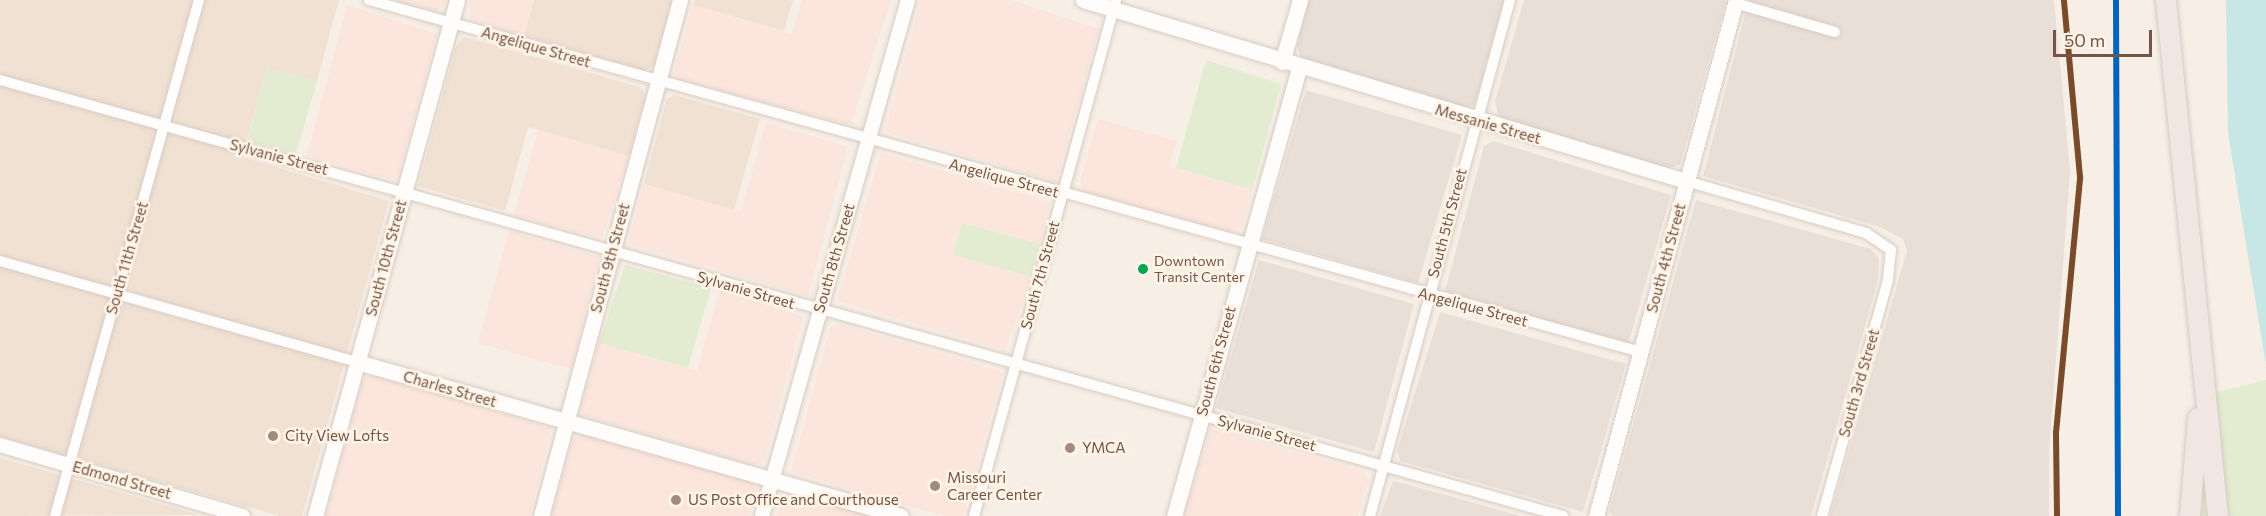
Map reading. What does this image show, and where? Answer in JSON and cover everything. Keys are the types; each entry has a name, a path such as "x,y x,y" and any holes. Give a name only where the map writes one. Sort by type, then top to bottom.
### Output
{"highway":[{"path":"2166,0 2202,385 2218,516"},
{"path":"2190,516 2202,385"}],"main road":[{"name":"South 10th Street","path":"315,516 457,0"},
{"name":"South 9th Street","path":"541,516 680,0"},
{"name":"Messanie Street","path":"1083,0 1115,5 1282,62 1686,181"},
{"path":"1282,62 1300,0"},
{"name":"South 4th Street","path":"1596,516 1735,2"},
{"name":"South 6th Street","path":"1174,516 1247,245 1299,67"},
{"name":"Charles Street","path":"357,362 901,516"}],"street":[{"name":"South 11th Street","path":"55,516 199,0"},
{"name":"Angelique Street","path":"369,0 867,140 1641,352"},
{"name":"South 8th Street","path":"762,516 908,0"},
{"name":"South 5th Street","path":"1370,516 1475,120 1510,0"},
{"path":"1735,2 1836,32"},
{"name":"South 7th Street","path":"975,516 1115,5"},
{"name":"Sylvanie Street","path":"0,80 404,192 819,311 1563,516"},
{"name":"Messanie Street","path":"1686,181 1866,233 1891,250"},
{"name":"South 3rd Street","path":"1822,516 1888,280 1891,250"},
{"name":"Charles Street","path":"0,261 357,362"},
{"name":"Edmond Street","path":"0,445 243,516"}],"shaded area":[{"path":"0,0 339,0 317,81 267,68 242,157 389,201 302,516 280,516 0,437"},
{"path":"395,0 447,0 437,12"},
{"path":"470,0 534,0 524,36 470,20"},
{"path":"534,0 673,0 655,66 643,70 524,36"},
{"path":"695,0 793,0 784,31 693,5"},
{"path":"802,0 891,0 851,125 677,79 674,73 693,5 792,34"},
{"path":"921,0 1011,0 1099,29 1056,182 885,132"},
{"path":"1309,0 1504,0 1475,104 1463,109 1301,61 1297,45"},
{"path":"1524,0 1726,0 1680,165 1666,169 1499,119 1495,101"},
{"path":"1749,0 2054,0 2070,171 2049,452 2049,516 1830,516 1907,251 1903,239 1880,227 1703,176"},
{"path":"347,5 437,34 399,173 391,180 307,156"},
{"path":"464,37 640,87 646,95 629,156 528,127 505,211 418,186 456,46"},
{"path":"1306,90 1462,135 1418,283 1262,239"},
{"path":"674,95 760,119 734,210 644,184 667,99"},
{"path":"1098,119 1176,141 1169,167 1252,190 1242,227 1231,232 1083,192 1080,181"},
{"path":"766,122 848,147 808,296 628,244 644,184 741,212"},
{"path":"538,130 629,156 602,238 514,216"},
{"path":"1493,141 1671,195 1628,344 1445,291 1484,146"},
{"path":"881,153 1050,202 1040,244 962,223 953,255 1031,277 1006,350 837,301"},
{"path":"1696,200 1871,249 1879,258 1878,280 1811,516 1613,516 1609,511"},
{"path":"509,231 599,257 571,369 478,343"},
{"path":"1259,260 1414,304 1374,452 1216,408"},
{"path":"720,290 803,317 764,462 753,465 584,416 581,408 599,343 697,371"},
{"path":"1440,312 1626,364 1583,512 1400,461 1397,451"},
{"path":"839,324 1003,372 963,516 945,516 791,472 830,328"},
{"path":"372,375 551,428 530,516 326,516 363,380"},
{"path":"1211,429 1363,471 1368,481 1358,516 1184,516"},
{"path":"582,433 749,480 756,490 749,516 551,516 573,439"},
{"path":"0,458 200,515 0,516"},
{"path":"1393,481 1398,482 1521,516 1380,516"},
{"path":"787,492 791,492 878,516 776,516"}],"green space":[{"path":"1206,60 1281,84 1252,190 1176,168"},
{"path":"267,68 317,81 296,154 247,141"},
{"path":"962,223 1040,244 1031,277 953,255"},
{"path":"625,265 711,288 688,368 599,343"},
{"path":"2266,380 2266,516 2196,516 2214,393"}],"water":[{"path":"2226,0 2266,0 2266,366 2228,133"}],"transit line":[{"path":"2057,516 2056,433 2080,177 2064,0"},
{"path":"2116,0 2118,516"}],"place":[{"name":"Downtown Transit Center","path":"1143,269"},
{"name":"City View Lofts","path":"273,436"},
{"name":"YMCA","path":"1070,448"},
{"name":"Missouri Career Center","path":"935,486"},
{"name":"US Post Office and Courthouse","path":"676,500"}]}
